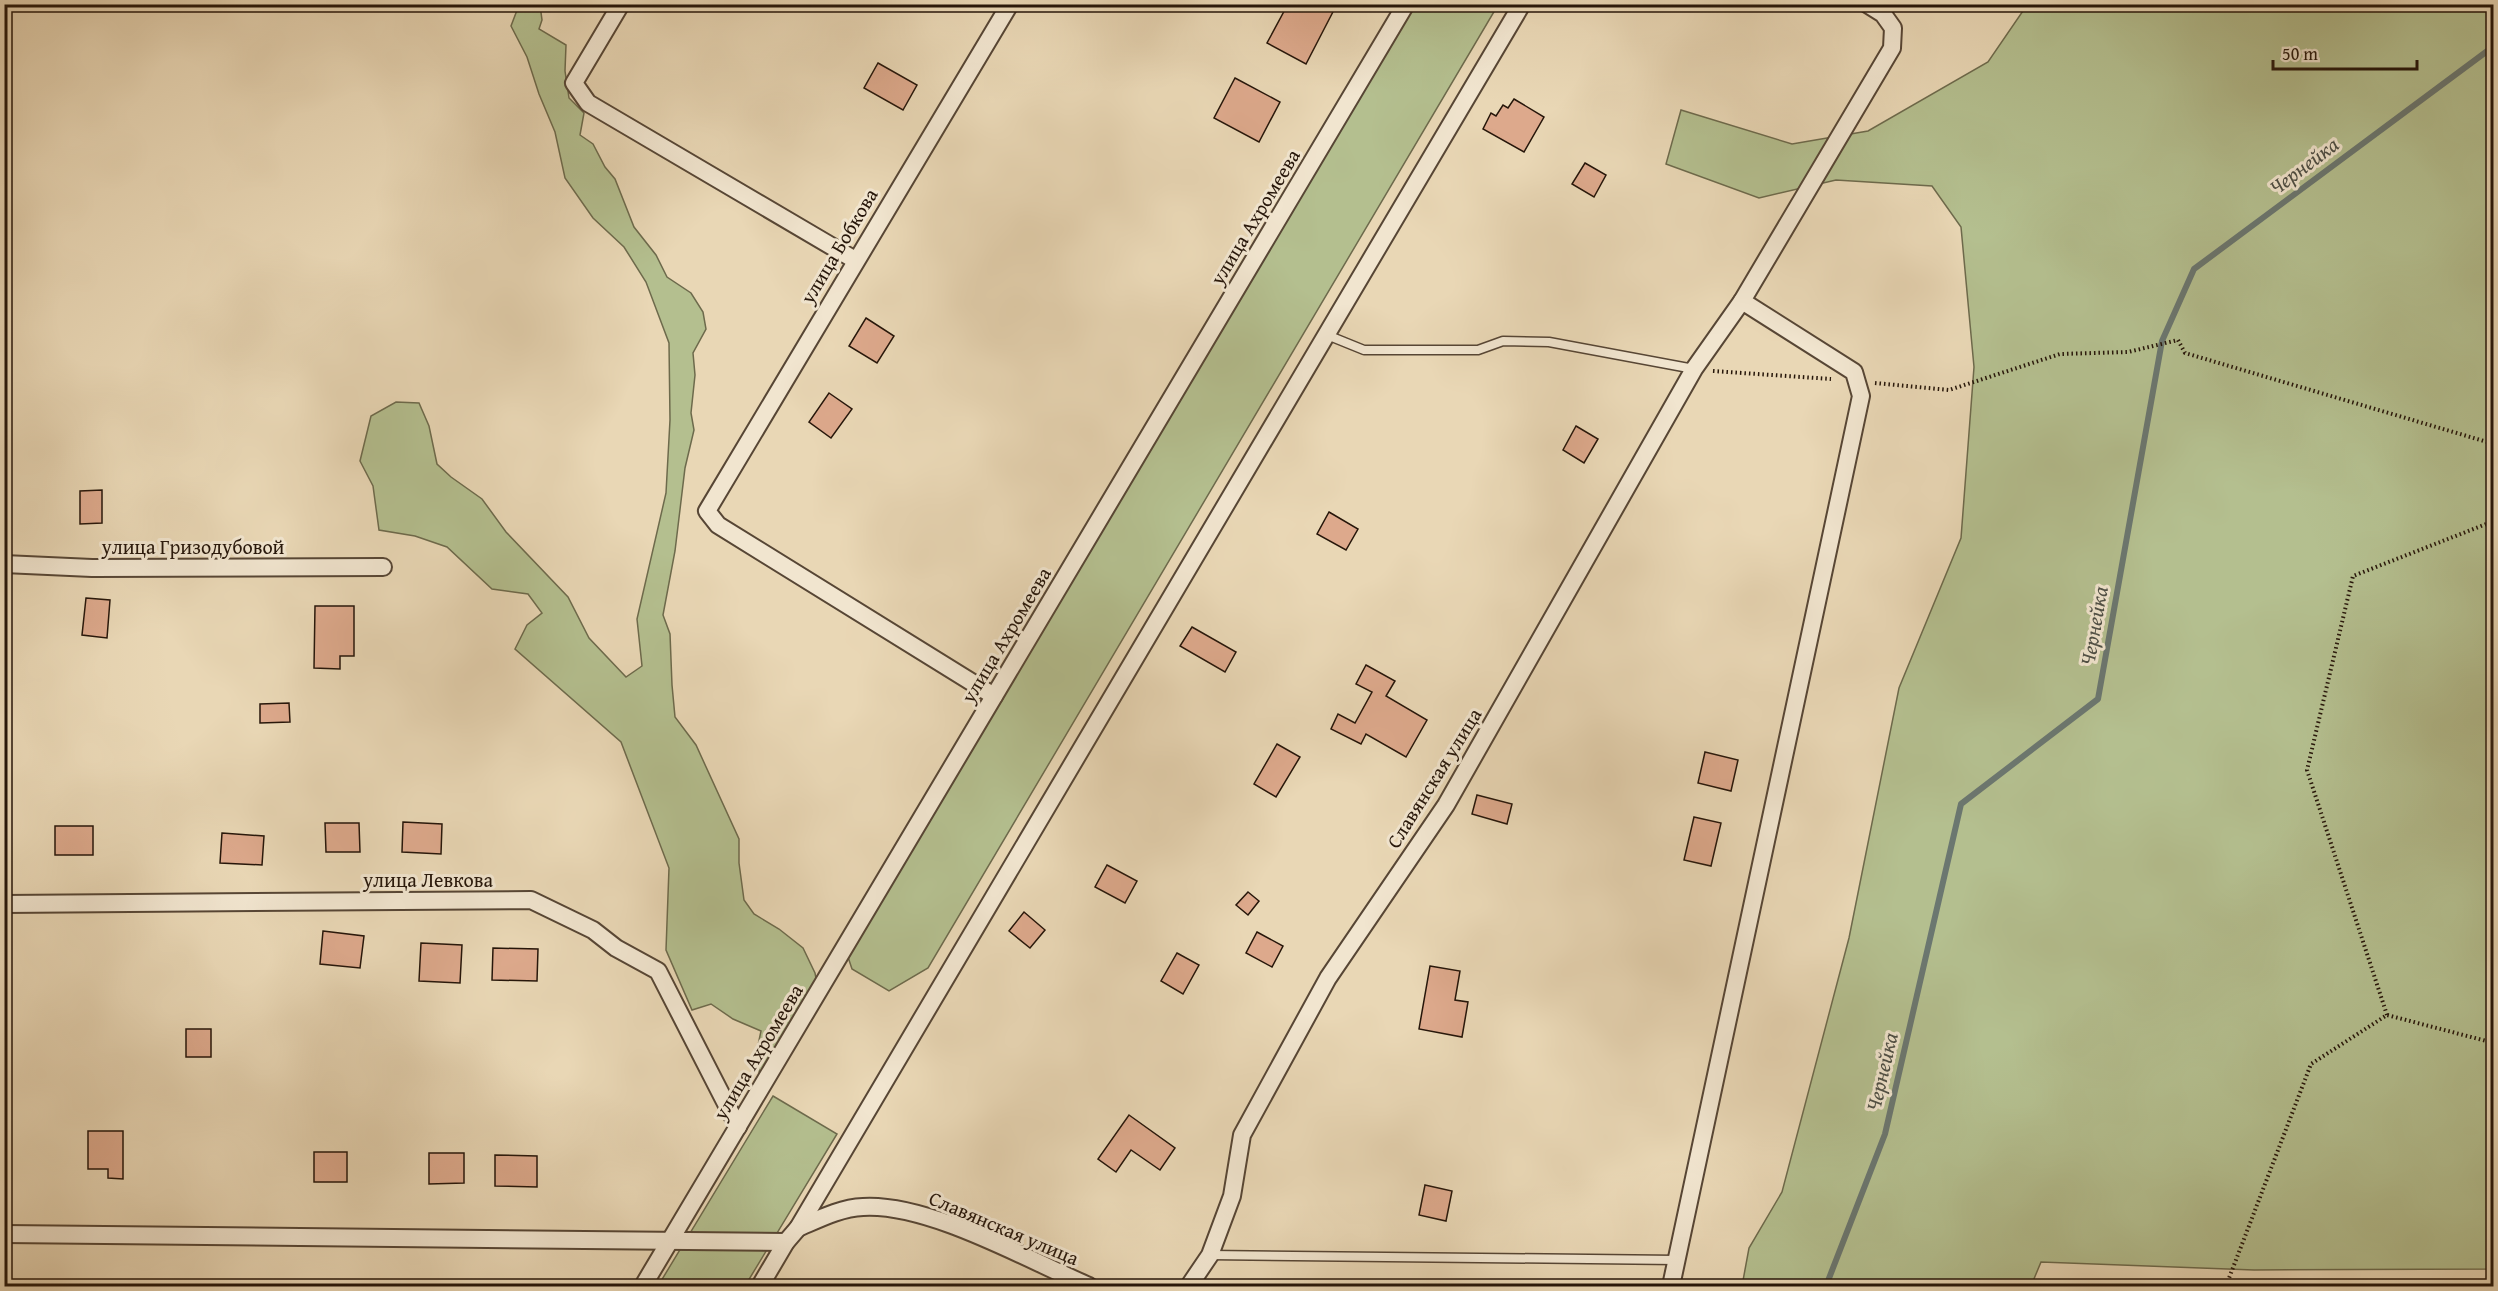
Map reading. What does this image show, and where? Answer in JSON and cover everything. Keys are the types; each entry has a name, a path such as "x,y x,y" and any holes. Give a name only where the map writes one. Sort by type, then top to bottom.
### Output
{"street":[{"path":"621,4 574,82 588,103 855,260"},
{"name":"улица Бобкова","path":"994,696 717,525 707,511 1010,4"},
{"name":"улица Ахромеева","path":"643,1287 1406,4"},
{"path":"760,1287 786,1242 798,1228 1522,4"},
{"name":"Славянская улица","path":"1189,1287 1210,1255 1232,1196 1242,1135 1328,978 1446,805 1694,369 1742,301 1892,48 1893,28 1883,14 1867,4"},
{"path":"1671,1287 1861,396 1854,372 1742,301"},
{"name":"улица Гризодубовой","path":"4,564 92,568 383,567"},
{"name":"улица Левкова","path":"4,904 531,900 593,930 616,948 658,971 738,1127"},
{"name":"Славянская улица","path":"798,1228 832,1214 863,1207 908,1211 938,1220 1000,1246 1089,1287"},
{"path":"4,1234 786,1242"}],"lane":[{"path":"1327,335 1364,350 1478,350 1503,341 1550,342 1694,369"},
{"path":"1210,1255 1677,1260"}],"path":[{"path":"1694,369 1949,390 2060,354 2128,352 2178,340 2185,353 2493,444"},
{"path":"2387,1015 2307,770 2353,576 2493,521"},
{"path":"2226,1287 2311,1064 2387,1015 2493,1042"}],"green space":[{"path":"519,5 540,5 542,20 539,29 566,45 565,71 569,98 584,113 580,135 593,144 605,167 615,179 634,227 656,255 667,277 691,293 703,312 706,329 693,353 695,375 691,413 694,430 685,468 675,551 663,615 670,634 675,717 696,745 739,839 739,863 744,900 754,914 779,929 803,948 815,973 817,983 760,1079 757,1050 761,1031 733,1019 711,1004 692,1010 666,950 669,868 621,742 515,649 527,625 542,613 528,594 492,589 447,547 415,536 379,530 373,486 360,461 371,416 396,402 419,403 429,426 437,464 482,499 506,532 568,597 589,638 626,677 642,666 637,619 666,493 670,420 669,343 646,282 624,247 593,218 565,178 555,132 527,57 511,26"},
{"path":"1408,5 1498,5 928,968 889,991 852,969 843,942"},
{"path":"2027,5 2493,5 2493,1269 2254,1270 2041,1262 2031,1286 1742,1286 1749,1248 1782,1192 1849,938 1899,688 1961,538 1974,367 1961,227 1932,186 1836,180 1759,198 1666,164 1681,110 1792,144 1868,131 1988,62"},
{"path":"773,1096 837,1134 745,1286 658,1286"}],"building":[{"path":"1288,4 1337,4 1306,64 1267,43"},
{"path":"878,63 917,85 903,110 864,88"},
{"path":"1235,78 1280,102 1259,142 1214,118"},
{"path":"1514,99 1544,117 1524,152 1483,129 1491,113 1496,116 1503,105 1508,108"},
{"path":"1585,163 1606,175 1594,197 1572,184"},
{"path":"866,318 894,336 877,363 849,346"},
{"path":"829,393 852,409 831,438 809,422"},
{"path":"1576,426 1598,439 1584,463 1563,450"},
{"path":"102,490 102,523 80,524 80,491"},
{"path":"1329,512 1358,529 1346,550 1317,534"},
{"path":"86,598 110,600 107,638 82,635"},
{"path":"315,606 354,606 354,656 340,656 340,669 314,668"},
{"path":"1192,627 1236,652 1225,672 1180,646"},
{"path":"1366,665 1395,681 1386,696 1427,720 1406,757 1366,734 1361,744 1331,729 1338,714 1355,723 1372,692 1356,684"},
{"path":"289,703 290,722 260,723 260,704"},
{"path":"1277,744 1300,757 1276,797 1254,784"},
{"path":"1705,752 1738,760 1731,791 1698,783"},
{"path":"1477,795 1512,804 1507,824 1472,814"},
{"path":"1694,817 1721,823 1711,866 1684,860"},
{"path":"403,822 442,824 441,854 402,852"},
{"path":"325,823 359,823 360,852 326,852"},
{"path":"55,826 93,826 93,855 55,855"},
{"path":"222,833 264,836 262,865 220,863"},
{"path":"1107,865 1137,881 1125,903 1095,887"},
{"path":"1248,892 1259,901 1248,915 1236,905"},
{"path":"1024,912 1045,930 1030,948 1009,931"},
{"path":"323,931 364,936 360,968 320,964"},
{"path":"1257,932 1283,946 1272,967 1246,953"},
{"path":"421,943 462,945 460,983 419,981"},
{"path":"493,948 538,949 537,981 492,980"},
{"path":"1177,953 1199,965 1183,994 1161,981"},
{"path":"1430,966 1460,971 1455,1000 1468,1002 1462,1037 1419,1029"},
{"path":"186,1029 211,1029 211,1057 186,1057"},
{"path":"1129,1115 1175,1148 1160,1170 1131,1150 1116,1172 1098,1159"},
{"path":"88,1131 123,1131 123,1179 108,1178 108,1169 88,1169"},
{"path":"314,1152 347,1152 347,1182 314,1182"},
{"path":"429,1153 464,1153 464,1183 429,1184"},
{"path":"495,1155 537,1156 537,1187 495,1186"},
{"path":"1425,1185 1452,1191 1446,1221 1419,1215"}],"waterway":[{"name":"Чернейка","path":"1826,1286 1885,1134 1961,804 2098,699 2162,341 2194,269 2494,46"}]}
